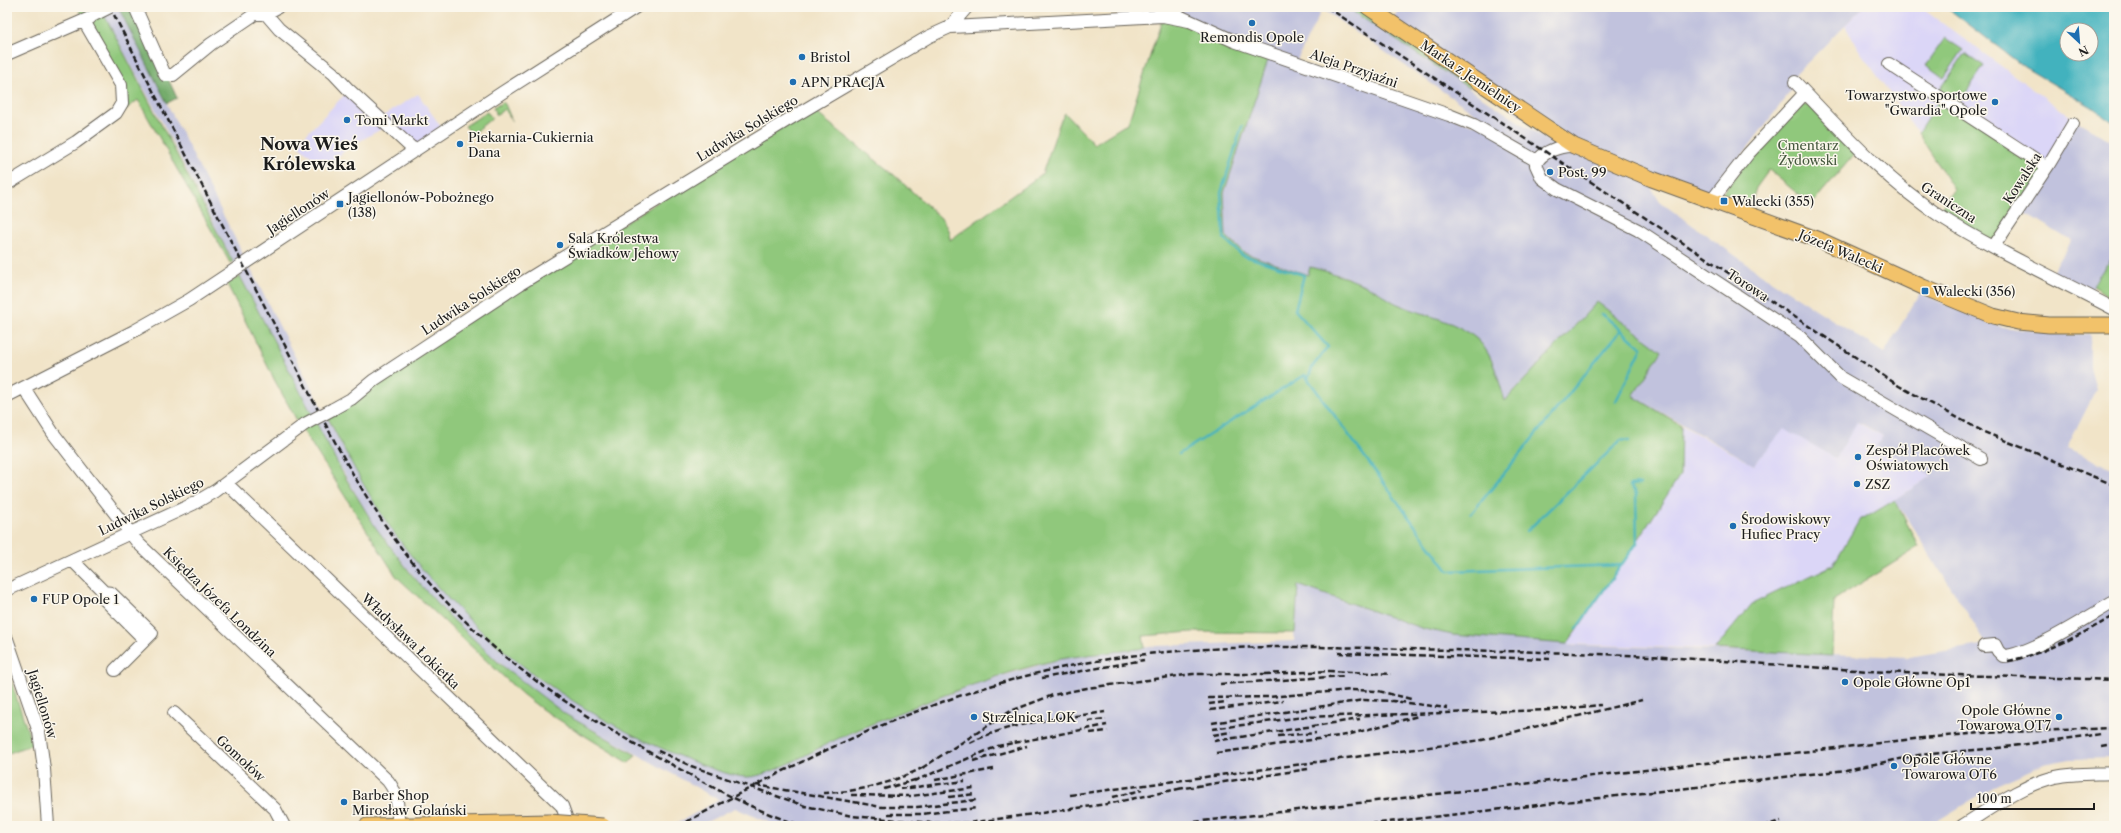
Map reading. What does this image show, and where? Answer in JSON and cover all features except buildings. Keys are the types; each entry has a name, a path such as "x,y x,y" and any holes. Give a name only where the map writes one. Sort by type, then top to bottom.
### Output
{"main road":[{"name":"Marka z Jemielnicy","path":"1368,7 1574,146"},
{"name":"Józefa Walecki","path":"1574,146 1822,241 1923,287 1993,316 2018,322 2049,325 2109,325"},
{"path":"367,826 549,822 603,826"}],"street":[{"path":"7,54 89,18 110,7"},
{"path":"135,7 165,75 173,75 211,44 255,14 263,10 278,7"},
{"name":"Jagiellonów","path":"7,396 189,300 415,150 636,7"},
{"name":"Ludwika Solskiego","path":"950,27 967,7"},
{"name":"Aleja Przyjaźni","path":"1159,7 1234,41 1474,125 1537,161"},
{"path":"263,10 279,29 334,73 349,90 415,150"},
{"name":"Ludwika Solskiego","path":"7,590 193,504 226,483 265,452 305,424 351,399 374,380 492,302 786,121 928,37 950,27 1163,16 1189,21"},
{"path":"7,184 82,138 116,113 122,103 121,85 89,18"},
{"path":"1889,64 2047,167"},
{"name":"Graniczna","path":"1795,82 1805,94 1878,166 1903,188 1940,215 1994,246 2111,307"},
{"path":"1712,200 1748,154 1805,94"},
{"name":"Kowalska","path":"1994,246 2047,167 2073,124"},
{"path":"1537,161 1547,153 1559,148 1574,146"},
{"name":"Torowa","path":"1537,161 1537,171 1549,184 1638,230 1800,337 1841,378 1981,459"},
{"path":"2109,325 2111,307"},
{"name":"Księdza Józefa Londzina","path":"24,388 53,433 144,549 388,781 396,793 398,825"},
{"name":"Władysława Łokietka","path":"226,483 562,806 566,817 564,826"},
{"path":"72,560 104,592 111,593 149,636 115,670"},
{"path":"1984,646 1994,645 1998,652 2003,656 2013,654 2049,638 2114,602"},
{"name":"Jagiellonów","path":"7,639 39,732 44,769 48,826"},
{"name":"Gomołów","path":"174,714 275,809 284,826"},
{"path":"1962,826 2011,796 2045,780 2078,774 2111,772"}],"shaded area":[{"path":"100,7 118,7 291,349 345,452 380,511 421,568 534,675 552,688 623,730 648,742 707,766 748,777 764,773 833,741 904,711 984,681 1061,659 1157,646 1294,641 1297,585 1424,629 1453,635 1578,645 1909,657 1987,644 1895,500 1931,476 1876,446 1883,436 1864,425 1857,422 1836,458 1784,429 1754,465 1633,396 1662,351 1597,302 1505,401 1491,358 1466,332 1454,325 1398,305 1374,290 1346,277 1311,267 1308,275 1244,253 1226,236 1224,193 1229,174 1166,7 1346,7 1554,145 1563,146 1391,22 1400,7 1863,7 1797,73 1788,84 1793,88 1709,199 1652,179 1652,189 1660,202 1761,274 1884,353 1920,293 1978,319 2003,327 2064,335 2090,334 2090,368 2096,390 2067,448 2114,469 2114,758 2070,759 2044,764 1996,785 1929,826 777,826 735,808 698,826 672,826 719,800 565,714 523,683 467,634 428,594 376,528 325,441 162,122","holes":["1322,9 1479,116 1474,125 1296,62"]},
{"path":"1863,7 1920,7 2074,119 2047,167 1941,98 1918,133 1857,47 1845,25"},
{"path":"349,90 383,116 418,94 444,131 415,151 383,128 349,147 331,163 326,165 320,164 297,144"},
{"path":"2077,121 2114,142 2114,254 2087,295 2049,276 2071,241 2019,209"},
{"path":"1857,422 1883,436 1876,446 1931,476 1895,500 1865,518 1860,519 1833,565 1752,604 1715,649 1567,644 1680,475 1681,425 1754,465 1784,428"}],"green space":[{"path":"78,7 100,7 233,262 230,263 138,100 126,109 121,106 123,98"},
{"path":"118,7 135,7 177,98 167,103"},
{"path":"1346,7 1368,7 1475,78 1469,88"},
{"path":"1165,10 1270,54 1224,193 1226,236 1244,253 1308,275 1310,267 1343,277 1366,286 1397,304 1451,323 1470,333 1478,340 1488,353 1495,369 1505,401 1597,302 1662,351 1633,396 1681,425 1680,475 1622,565 1567,644 1453,635 1424,629 1298,585 1295,633 1192,632 1143,636 1145,648 1061,659 1039,664 972,685 865,727 768,773 748,777 718,771 693,762 626,731 591,712 524,667 463,614 435,584 397,537 375,504 327,416 374,380 809,107 893,174 943,220 949,232 950,240 1042,174 1060,122 1065,113 1094,144 1128,123"},
{"path":"1945,38 1963,50 1944,78 1926,65"},
{"path":"1965,53 1984,66 1959,103 1940,90"},
{"path":"1941,97 2047,167 1994,246 1937,213 1954,189 1918,133"},
{"path":"503,102 512,121 504,109 497,115 493,108"},
{"name":"Cmentarz Żydowski","path":"1803,105 1814,106 1858,150 1811,205 1769,170 1756,188 1750,207 1727,194 1720,196 1752,156"},
{"path":"487,112 492,118 472,134 465,126"},
{"path":"2114,254 2114,299 2092,286"},
{"path":"240,276 342,472 376,528 412,575 444,611 500,664 565,714 636,755 629,763 543,710 522,694 396,576 300,426 275,381 227,284"},
{"path":"1895,500 1919,547 1834,600 1832,655 1715,649 1752,604 1833,565 1860,519 1865,518"},
{"path":"7,669 32,744 7,754"}],"water":[{"path":"1946,7 2114,7 2114,123 2092,107 2024,67"}],"waterway":[{"path":"1242,126 1221,193 1224,238 1242,255 1304,275 1295,310 1328,347 1313,366 1308,378"},
{"path":"1602,314 1642,348 1616,401"},
{"path":"1471,514 1621,330"},
{"path":"1179,454 1305,375 1448,571 1622,565"},
{"path":"1527,531 1621,440 1629,441"},
{"path":"1576,629 1637,543 1636,494 1630,485 1640,484"}],"railway":[{"path":"110,7 345,460 385,525 432,586 483,638 537,682 595,721 711,786 766,813 804,826"},
{"path":"1327,7 1899,386 1984,432 2114,485"},
{"path":"2008,661 2022,658 2050,648 2114,616"},
{"path":"679,826 817,755 912,713 1010,680 1060,668 1108,659 1157,653 1254,647 1550,652 1649,656 1942,675 2114,680"},
{"path":"1338,653 1550,659"},
{"path":"1042,678 1144,660"},
{"path":"1265,674 1330,671 1391,674"},
{"path":"922,768 1011,711 1053,695 1087,688 1193,674 1270,674"},
{"path":"1220,684 1345,676"},
{"path":"1208,698 1269,697 1351,690 1378,691 1411,699"},
{"path":"1212,723 1364,700 1393,701 1447,708"},
{"path":"1070,795 1482,740 1642,700"},
{"path":"1210,710 1283,701"},
{"path":"1209,704 1227,702"},
{"path":"1212,729 1303,717 1551,710 1601,705"},
{"path":"970,743 1019,725 1105,712"},
{"path":"1216,753 1347,735 1418,716"},
{"path":"1088,721 1106,719"},
{"path":"1214,741 1360,719"},
{"path":"914,781 998,746 1107,725"},
{"path":"1159,826 1923,738 1981,733 2114,728"},
{"path":"1090,733 1108,731"},
{"path":"1213,735 1231,732"},
{"path":"1278,736 1316,733"},
{"path":"1353,826 1846,770 1919,755 1998,748 2101,734"},
{"path":"2102,747 2114,745"},
{"path":"973,761 1027,746"},
{"path":"658,751 691,766 805,806 852,816 931,823 968,823 1107,804 1183,788"},
{"path":"823,793 850,791 876,786 926,766"},
{"path":"935,780 994,769"},
{"path":"1178,789 1308,769"},
{"path":"884,789 918,779"},
{"path":"900,789 965,781"},
{"path":"756,785 882,807 917,807 976,800"},
{"path":"851,795 911,796 974,788"},
{"path":"1113,797 1142,790"},
{"path":"949,797 975,794"},
{"path":"888,814 921,814 977,808"},
{"path":"1763,826 1781,821"}],"place":[{"name":"Remondis Opole","path":"1252,23"},
{"name":"Bristol","path":"802,57"},
{"name":"APN PRACJA","path":"793,82"},
{"name":"Towarzystwo sportowe \"Gwardia\" Opole","path":"1995,102"},
{"name":"Tomi Markt","path":"347,120"},
{"name":"Piekarnia-Cukiernia Dana","path":"460,144"},
{"name":"Post. 99","path":"1550,172"},
{"name":"Walecki (355)","path":"1724,201"},
{"name":"Jagiellonów-Pobożnego (138)","path":"340,204"},
{"name":"Sala Królestwa Świadków Jehowy","path":"560,245"},
{"name":"Walecki (356)","path":"1925,291"},
{"name":"Zespół Placówek Oświatowych","path":"1858,457"},
{"name":"ZSZ","path":"1857,484"},
{"name":"Środowiskowy Hufiec Pracy","path":"1733,526"},
{"name":"FUP Opole 1","path":"34,599"},
{"name":"Opole Główne Op1","path":"1845,682"},
{"name":"Strzelnica LOK","path":"974,717"},
{"name":"Opole Główne Towarowa OT7","path":"2059,717"},
{"name":"Opole Główne Towarowa OT6","path":"1894,766"},
{"name":"Barber Shop Mirosław Golański","path":"344,802"}],"district":[{"name":"Nowa Wieś Królewska","path":"309,154"}]}
